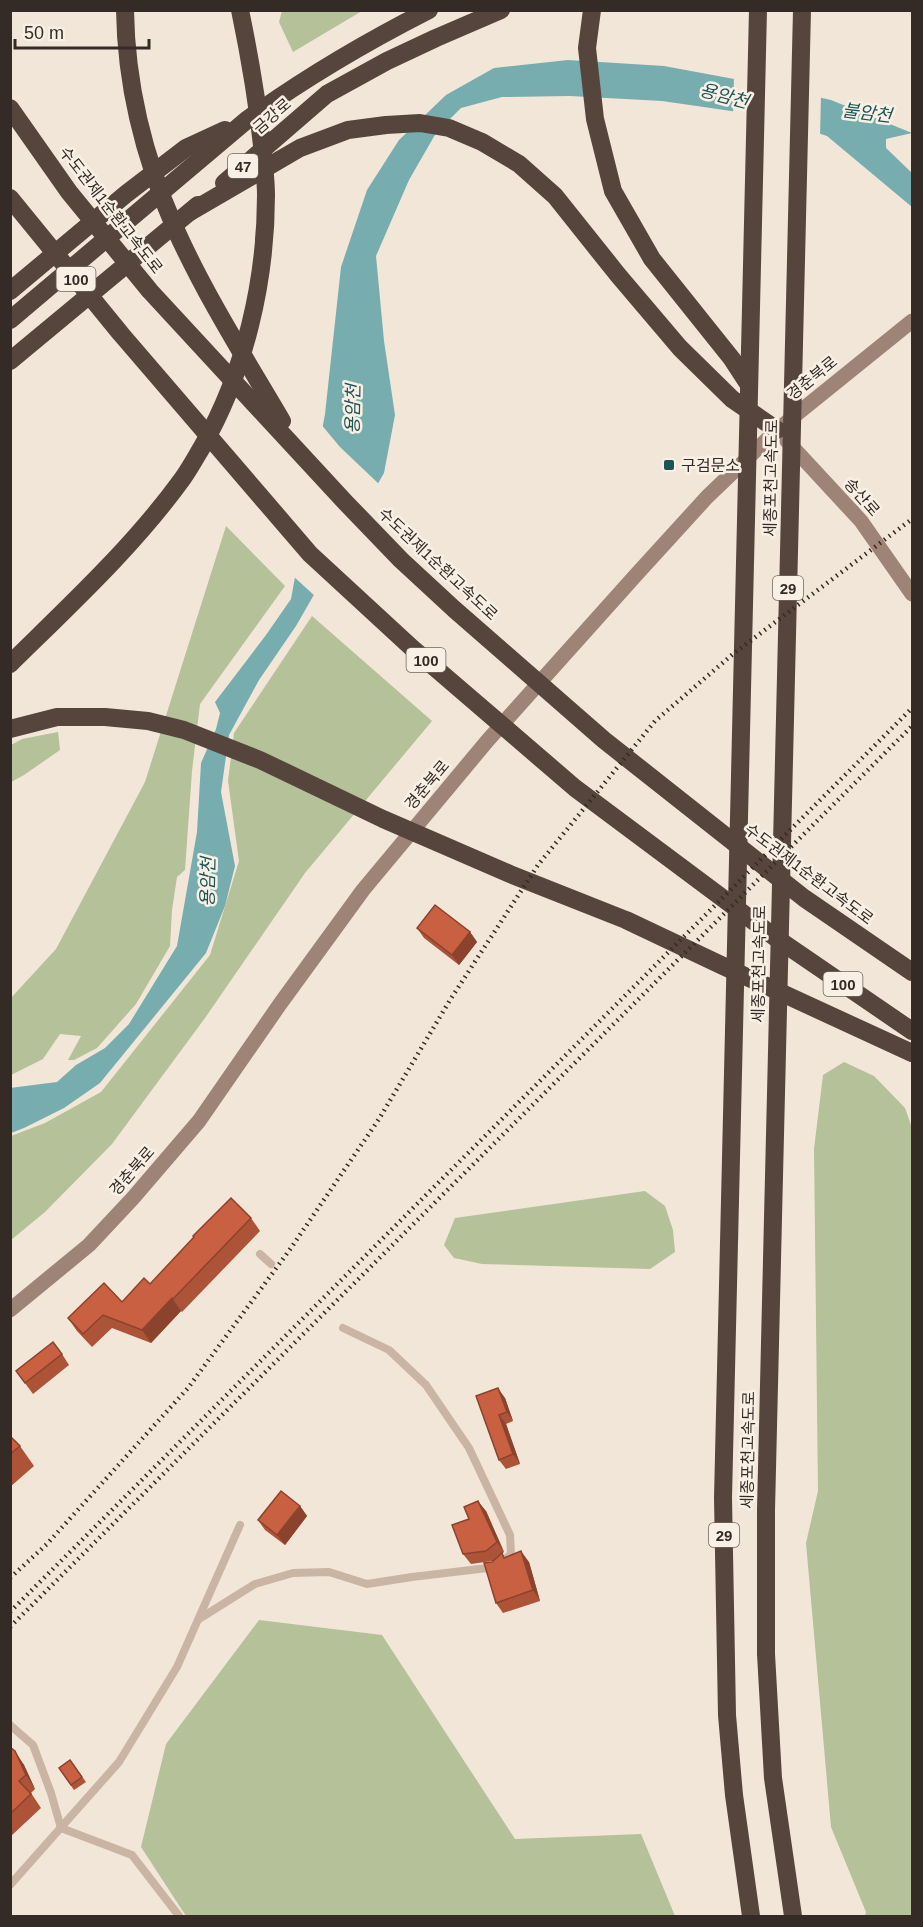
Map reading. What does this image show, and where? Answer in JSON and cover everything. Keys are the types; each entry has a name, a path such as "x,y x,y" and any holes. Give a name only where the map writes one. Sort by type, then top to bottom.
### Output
{"highway":[{"path":"125,10 128,61 140,128 149,161 176,230 209,295 297,449"},
{"path":"10,664 98,577 160,508 185,476 212,428 244,349 255,305 263,244 266,194 261,133 240,10"},
{"name":"금강로","path":"10,320 248,119 357,49 429,10"},
{"name":"금강로","path":"10,361 190,212 327,94 387,61 501,10"},
{"path":"592,10 587,48 595,119 614,191 652,259 732,358 777,430"},
{"name":"세종포천고속도로","path":"751,1917 734,1795 728,1715 723,1498 758,10"},
{"name":"세종포천고속도로","path":"793,1917 773,1778 766,1654 766,1510 802,10"},
{"name":"수도권제1순환고속도로","path":"10,108 69,192 150,291 393,552 454,609 604,740 804,898 912,972"},
{"path":"10,291 126,194 186,148 248,119"},
{"path":"190,212 300,148 348,130 420,123 449,128 482,142 519,164 555,196 680,348 732,399 777,430"},
{"name":"100","path":"10,198 121,334 310,554 412,648 575,788 776,938 911,1030"},
{"path":"10,729 57,717 105,717 148,721 184,730 260,760 383,819 510,874 626,920 910,1052"}],"street":[{"name":"경춘북로","path":"10,1310 89,1245 133,1198 199,1120 363,890 488,740 707,497 777,430 912,321"},
{"name":"송산로","path":"777,430 861,521 912,594"}],"lane":[{"path":"260,1254 271,1264"},
{"path":"199,1619 255,1584 293,1573 329,1572 367,1584 412,1576 496,1567 511,1554 510,1535 469,1448 426,1385 390,1350 343,1328"},
{"path":"10,1885 119,1762 177,1667 240,1525"},
{"path":"10,1725 33,1745 61,1828"},
{"path":"61,1828 132,1855 179,1917"}],"green space":[{"path":"282,10 362,11 293,52 279,22"},
{"path":"226,526 285,586 200,704 192,771 185,870 177,877 170,946 136,1004 97,1048 74,1060 68,1060 81,1036 60,1034 43,1059 11,1075 10,999 56,949 145,782"},
{"path":"312,616 432,721 305,873 205,1018 112,1144 45,1212 11,1240 11,1136 45,1123 101,1092 210,955 239,861 228,781 234,733"},
{"path":"58,732 60,750 11,782 11,745 22,739"},
{"path":"844,1062 874,1076 905,1108 912,1128 912,1916 865,1916 866,1912 831,1827 806,1543 818,1491 814,1149 823,1075"},
{"path":"645,1191 665,1206 673,1230 675,1252 650,1269 482,1264 454,1258 444,1245 455,1218"},
{"path":"259,1620 382,1635 515,1839 641,1834 675,1916 186,1916 141,1847 166,1744"}],"water":[{"name":"용암천","path":"568,60 664,66 745,81 831,100 912,133 886,139 886,148 912,173 912,207 827,136 765,116 662,101 570,96 502,97 461,108 436,133 409,180 376,256 384,341 395,415 384,473 296,626 259,680 229,735 221,792 235,866 225,906 206,953 100,1083 64,1108 11,1133 10,1088 57,1082 76,1065 105,1048 129,1024 177,946 197,832 201,763 216,729 220,713 215,702 291,599 325,414 341,267 367,190 399,140 446,95 494,68"}],"pier":[{"path":"734,76 821,94 820,137 764,119 733,114"},
{"path":"320,423 340,447 380,485 316,597 292,575"}],"building":[{"path":"435,905 470,932 452,955 417,928"},
{"path":"231,1198 251,1218 142,1330 103,1315 83,1334 68,1318 104,1283 122,1302 144,1278 150,1284"},
{"path":"53,1342 62,1354 25,1383 16,1371"},
{"path":"498,1388 507,1412 499,1415 513,1454 499,1460 476,1396"},
{"path":"10,1436 20,1446 10,1454"},
{"path":"281,1491 300,1506 277,1535 258,1520"},
{"path":"478,1501 497,1542 486,1551 463,1554 452,1525 469,1519 464,1507"},
{"path":"521,1551 533,1590 496,1603 484,1563 492,1562 502,1553 504,1558"},
{"path":"10,1747 15,1751 26,1775 19,1781 31,1794 10,1814"},
{"path":"70,1760 82,1777 71,1785 59,1768"}],"railway":[{"path":"10,1578 47,1544 188,1388 291,1248 379,1119 450,1000 538,865 655,721 733,654 912,519"},
{"path":"10,1612 912,708"},
{"path":"10,1627 912,726"}],"place":[{"name":"구검문소","path":"669,465"}],"water label":[{"name":"불암천","path":"867,113"}]}
